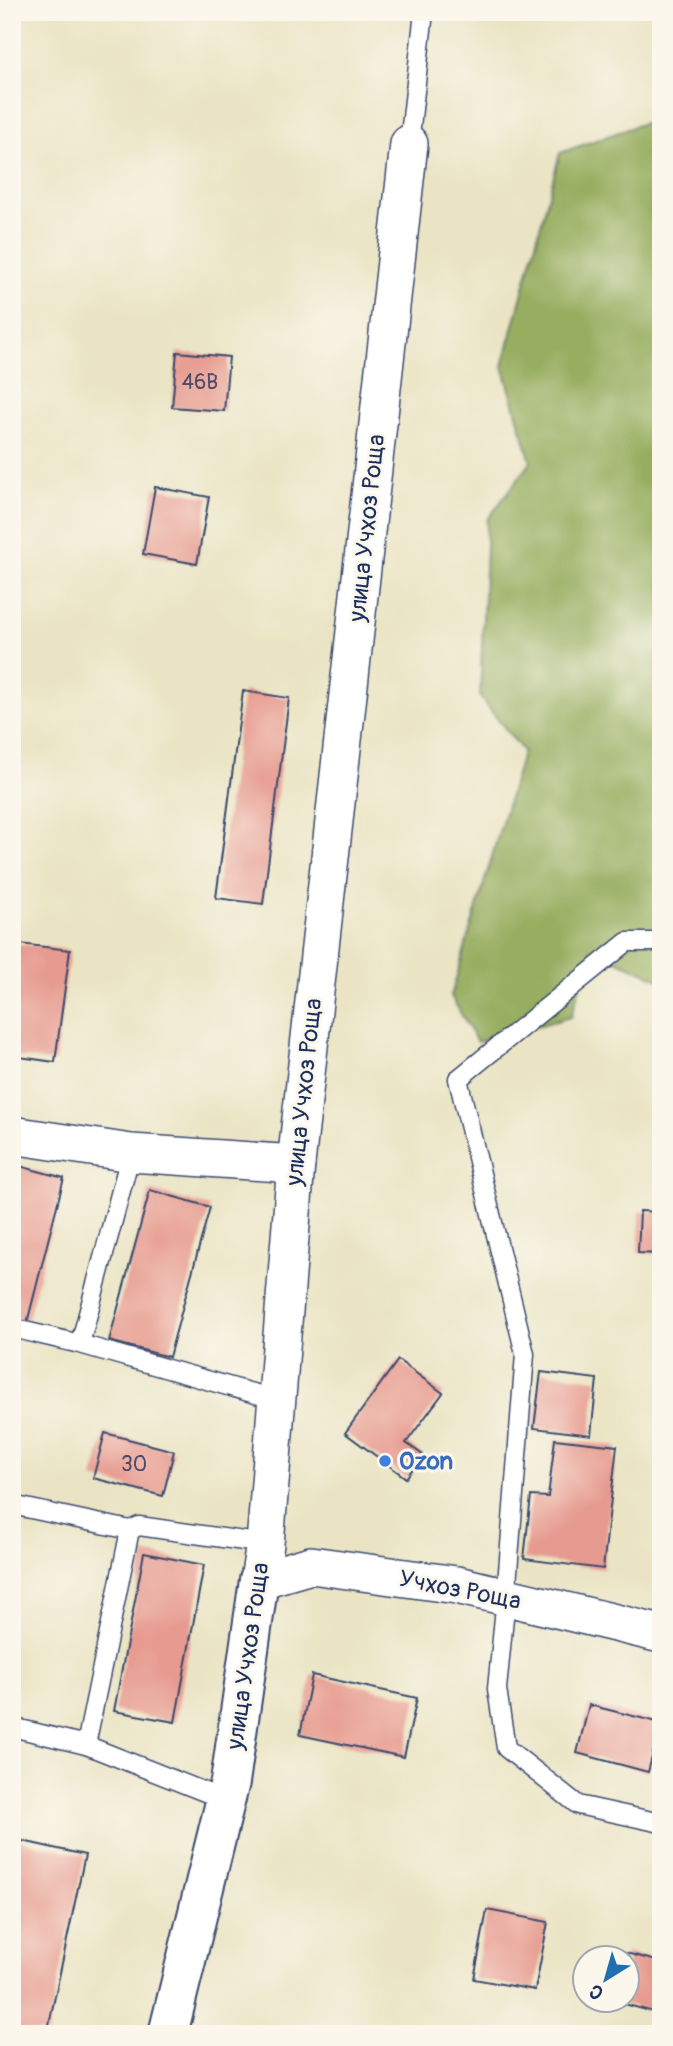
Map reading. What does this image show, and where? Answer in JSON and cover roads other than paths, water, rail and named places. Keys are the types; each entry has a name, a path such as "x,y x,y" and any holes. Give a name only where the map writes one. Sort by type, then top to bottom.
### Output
{"street":[{"name":"улица Учхоз Роща","path":"169,2034 230,1782 262,1562 296,1164 409,144"},
{"path":"12,1135 131,1153 296,1164"},
{"name":"Учхоз Роща","path":"262,1562 311,1565 457,1585 661,1634"}],"lane":[{"path":"409,144 424,12"},
{"path":"661,942 627,942 458,1079 525,1354 497,1689 506,1748 579,1805 661,1823"},
{"path":"80,1344 131,1153"},
{"path":"12,1328 80,1344 277,1400"},
{"path":"12,1505 130,1530 139,1526 262,1562"},
{"path":"86,1745 130,1530"},
{"path":"12,1727 86,1745 225,1800"}],"place":[{"name":"Ozon","path":"385,1461"}]}
